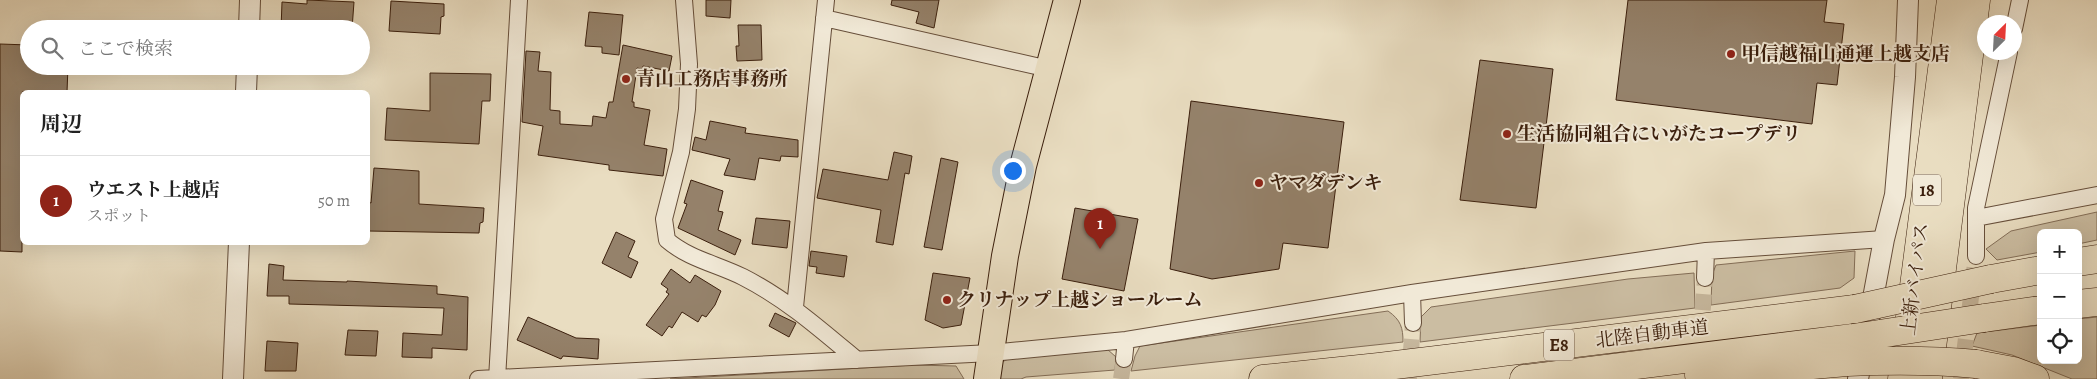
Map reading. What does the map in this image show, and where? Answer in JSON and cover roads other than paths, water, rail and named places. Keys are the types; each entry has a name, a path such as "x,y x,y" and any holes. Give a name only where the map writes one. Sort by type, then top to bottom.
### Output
{"highway":[{"name":"上新バイパス","path":"1902,379 1945,49 1949,0"},
{"name":"上新バイパス","path":"1928,379 1976,0"},
{"path":"2082,261 2097,259"},
{"path":"1991,283 2037,271"},
{"path":"2082,275 2097,273"},
{"path":"1991,283 2037,281"},
{"name":"北陸自動車道","path":"1263,379 1379,367 1855,309 1991,283"},
{"path":"2082,304 2097,302"},
{"name":"北陸自動車道","path":"1524,379 1853,360 1984,318 2037,311"},
{"path":"1650,379 1853,360 1893,360 1976,364 2012,371 2036,379"}],"main road":[{"path":"987,379 1005,256 1021,175 1067,0"}],"street":[{"path":"249,20 250,0"},
{"path":"497,378 519,0"},
{"path":"684,0 689,64 687,108 680,152 664,219 667,240 680,251 742,277 795,308 858,360"},
{"path":"795,308 826,0"},
{"path":"1853,360 1895,195 1905,77 1908,0"},
{"path":"2017,15 2020,0"},
{"path":"824,18 1049,68"},
{"path":"1976,256 1976,208 2008,60"},
{"path":"246,90 247,75"},
{"path":"1976,218 2097,195"},
{"path":"478,379 991,353 1126,340 1412,293 1706,251 1884,239"},
{"path":"233,379 239,245"},
{"path":"1705,278 1706,251"},
{"path":"1412,293 1412,323"},
{"path":"1124,359 1126,340"}],"tunnel":[{"path":"1961,379 1976,256"},
{"path":"1701,334 1705,278"},
{"path":"1409,379 1413,323"},
{"path":"1121,379 1124,359"}],"place":[{"name":"甲信越福山通運上越支店","path":"1731,54"},
{"name":"青山工務店事務所","path":"626,79"},
{"name":"生活協同組合にいがたコープデリ","path":"1507,134"},
{"name":"ヤマダデンキ","path":"1259,183"},
{"name":"ウエスト上越店","path":"1100,249"},
{"name":"クリナップ上越ショールーム","path":"947,300"}]}
